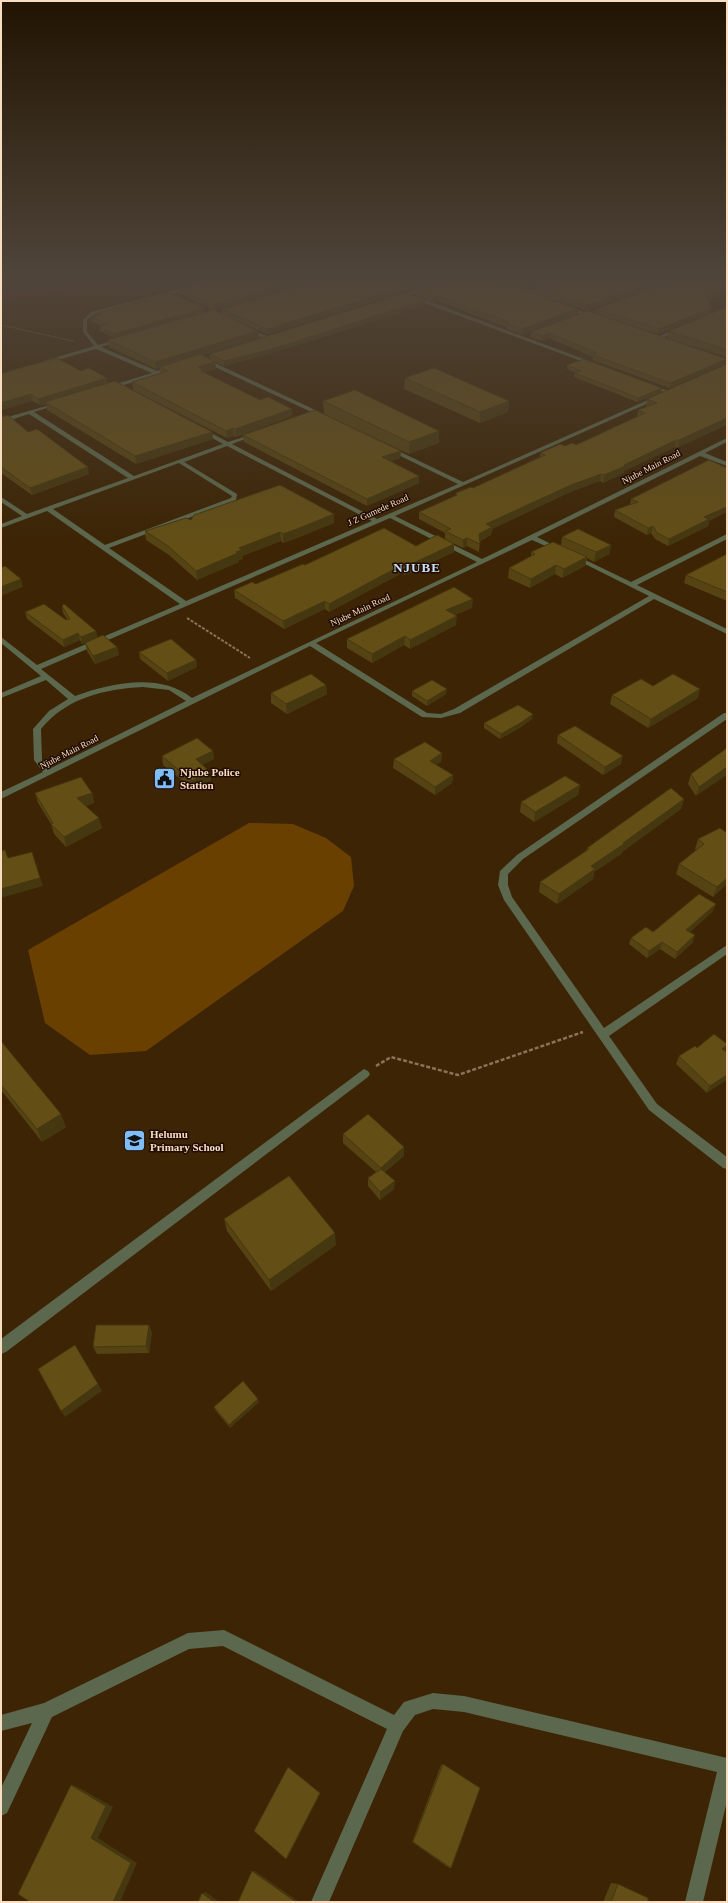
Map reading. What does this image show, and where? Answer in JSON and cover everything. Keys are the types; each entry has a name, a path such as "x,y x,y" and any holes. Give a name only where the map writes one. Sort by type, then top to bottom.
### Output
{"street":[{"path":"142,367 156,373"},
{"path":"102,390 176,367"},
{"path":"219,367 329,419"},
{"path":"640,381 669,392"},
{"path":"117,385 124,389"},
{"name":"J Z Gumede Road","path":"36,668 390,516 677,389"},
{"path":"1,421 66,401"},
{"path":"30,412 133,478"},
{"path":"308,415 315,412"},
{"path":"193,426 376,522"},
{"path":"1,526 264,431"},
{"name":"Njube Main Road","path":"1,796 262,666 482,562 727,440"},
{"path":"385,446 462,483"},
{"path":"699,453 727,464"},
{"path":"103,548 234,499 235,495 179,461"},
{"path":"1,499 27,517"},
{"path":"48,509 185,604"},
{"path":"390,516 482,562"},
{"path":"632,584 727,536"},
{"path":"532,537 632,584 727,632"},
{"path":"310,644 425,715 436,718 457,711 654,596"},
{"path":"1,639 73,699"},
{"path":"1,696 46,677"},
{"path":"48,773 38,760 37,729 53,712 73,699 128,686 155,685 172,688 191,701"},
{"path":"727,715 520,857 503,873 503,885 507,898 653,1107 727,1164"},
{"path":"599,1031 727,949"},
{"path":"1,1347 364,1074"},
{"path":"1,1723 46,1711 188,1641 224,1638 397,1725"},
{"path":"320,1902 397,1725 410,1708 433,1701 464,1704 727,1766 694,1902"},
{"path":"1,1807 46,1711"}],"path":[{"path":"173,609 262,666"},
{"path":"364,1074 391,1057 458,1075 599,1031"}],"shaded area":[{"path":"249,823 293,824 326,838 351,857 354,886 343,911 146,1051 90,1055 45,1023 28,950"}],"building":[{"path":"25,367 73,367 81,371 89,368 107,378 38,399 31,394 1,403 1,374"},
{"path":"160,367 199,367 204,370 201,371 260,400 268,397 292,409 226,431 132,382 168,371"},
{"path":"571,367 605,367 662,388 638,398 575,373 581,371"},
{"path":"625,367 708,367 670,383"},
{"path":"721,367 727,367 727,418 676,440 624,465 625,466 604,475 601,474 571,485 486,524 492,527 479,534 480,544 467,538 463,540 445,531 451,529 419,512 457,495 456,493 471,487 473,488 545,455 540,453 560,444 565,446 572,443 576,445 645,413 638,410 657,403 647,399"},
{"path":"434,368 509,401 480,412 405,378"},
{"path":"115,381 212,432 135,456 45,402"},
{"path":"355,390 439,431 409,442 323,401"},
{"path":"315,410 401,451 382,457 419,476 367,499 243,435"},
{"path":"8,415 28,432 37,429 88,467 30,488 1,467 1,417"},
{"path":"709,460 727,468 727,507 704,517 709,519 669,539 657,533 653,526 648,528 615,510 638,502 631,499"},
{"path":"280,485 334,514 297,529 283,534 280,532 239,548 242,550 236,552 238,553 196,571 168,546 145,531 186,518 191,520 194,515"},
{"path":"384,528 416,546 437,535 454,544 405,567 402,565 329,604 325,601 283,621 234,590 252,582 256,584 303,564 305,565"},
{"path":"578,529 611,545 596,552 562,537"},
{"path":"553,542 587,557 564,569 556,565 531,579 509,568 535,554 531,552"},
{"path":"727,554 727,592 686,575"},
{"path":"5,566 21,579 1,587 1,568"},
{"path":"454,587 473,599 446,610 457,616 410,640 405,636 372,654 347,639"},
{"path":"44,604 66,620 70,619 62,606 64,604 96,631 81,637 78,633 63,640 25,612"},
{"path":"103,635 117,647 93,656 85,643"},
{"path":"171,639 196,660 167,673 139,652"},
{"path":"311,674 326,685 286,704 271,693"},
{"path":"673,674 700,689 651,719 612,695 641,679 653,686"},
{"path":"432,680 447,689 427,701 412,691"},
{"path":"518,705 533,714 501,734 484,723"},
{"path":"575,726 623,756 605,767 558,735"},
{"path":"197,738 213,751 196,759 210,772 192,781 162,756"},
{"path":"425,742 442,753 430,761 453,775 435,787 394,759"},
{"path":"727,748 727,767 699,787 691,774"},
{"path":"565,776 580,785 535,812 521,802"},
{"path":"81,777 92,793 77,798 99,818 64,837 51,824 53,823 35,793"},
{"path":"671,788 684,799 623,843 624,844 591,866 595,869 559,894 540,882 589,849 587,848"},
{"path":"720,828 727,833 727,878 717,887 679,864 704,844 698,839"},
{"path":"5,850 8,858 32,852 40,878 1,889 1,851"},
{"path":"699,894 716,904 686,930 695,935 677,952 662,942 649,951 631,938 646,927 653,932"},
{"path":"714,1034 727,1044 722,1049 727,1052 727,1075 710,1086 679,1056 695,1046 697,1048"},
{"path":"1,1041 61,1114 37,1129 1,1085"},
{"path":"368,1114 404,1147 381,1168 343,1134"},
{"path":"381,1169 395,1181 380,1192 368,1178"},
{"path":"289,1176 335,1233 269,1280 224,1219"},
{"path":"96,1325 149,1325 146,1346 93,1347"},
{"path":"75,1345 98,1384 61,1411 38,1369"},
{"path":"243,1381 258,1399 229,1425 214,1407"},
{"path":"443,1764 480,1788 451,1868 413,1842"},
{"path":"288,1767 320,1793 286,1859 254,1831"},
{"path":"71,1785 106,1806 91,1838 131,1863 113,1902 30,1902 18,1894"},
{"path":"252,1871 296,1902 238,1902"},
{"path":"618,1884 648,1898 648,1902 611,1902"},
{"path":"202,1893 214,1902 198,1902"}],"place":[{"name":"Njube Police Station","path":"164,778"},
{"name":"Helumu Primary School","path":"134,1140"}],"district":[{"name":"NJUBE","path":"417,567"}]}
